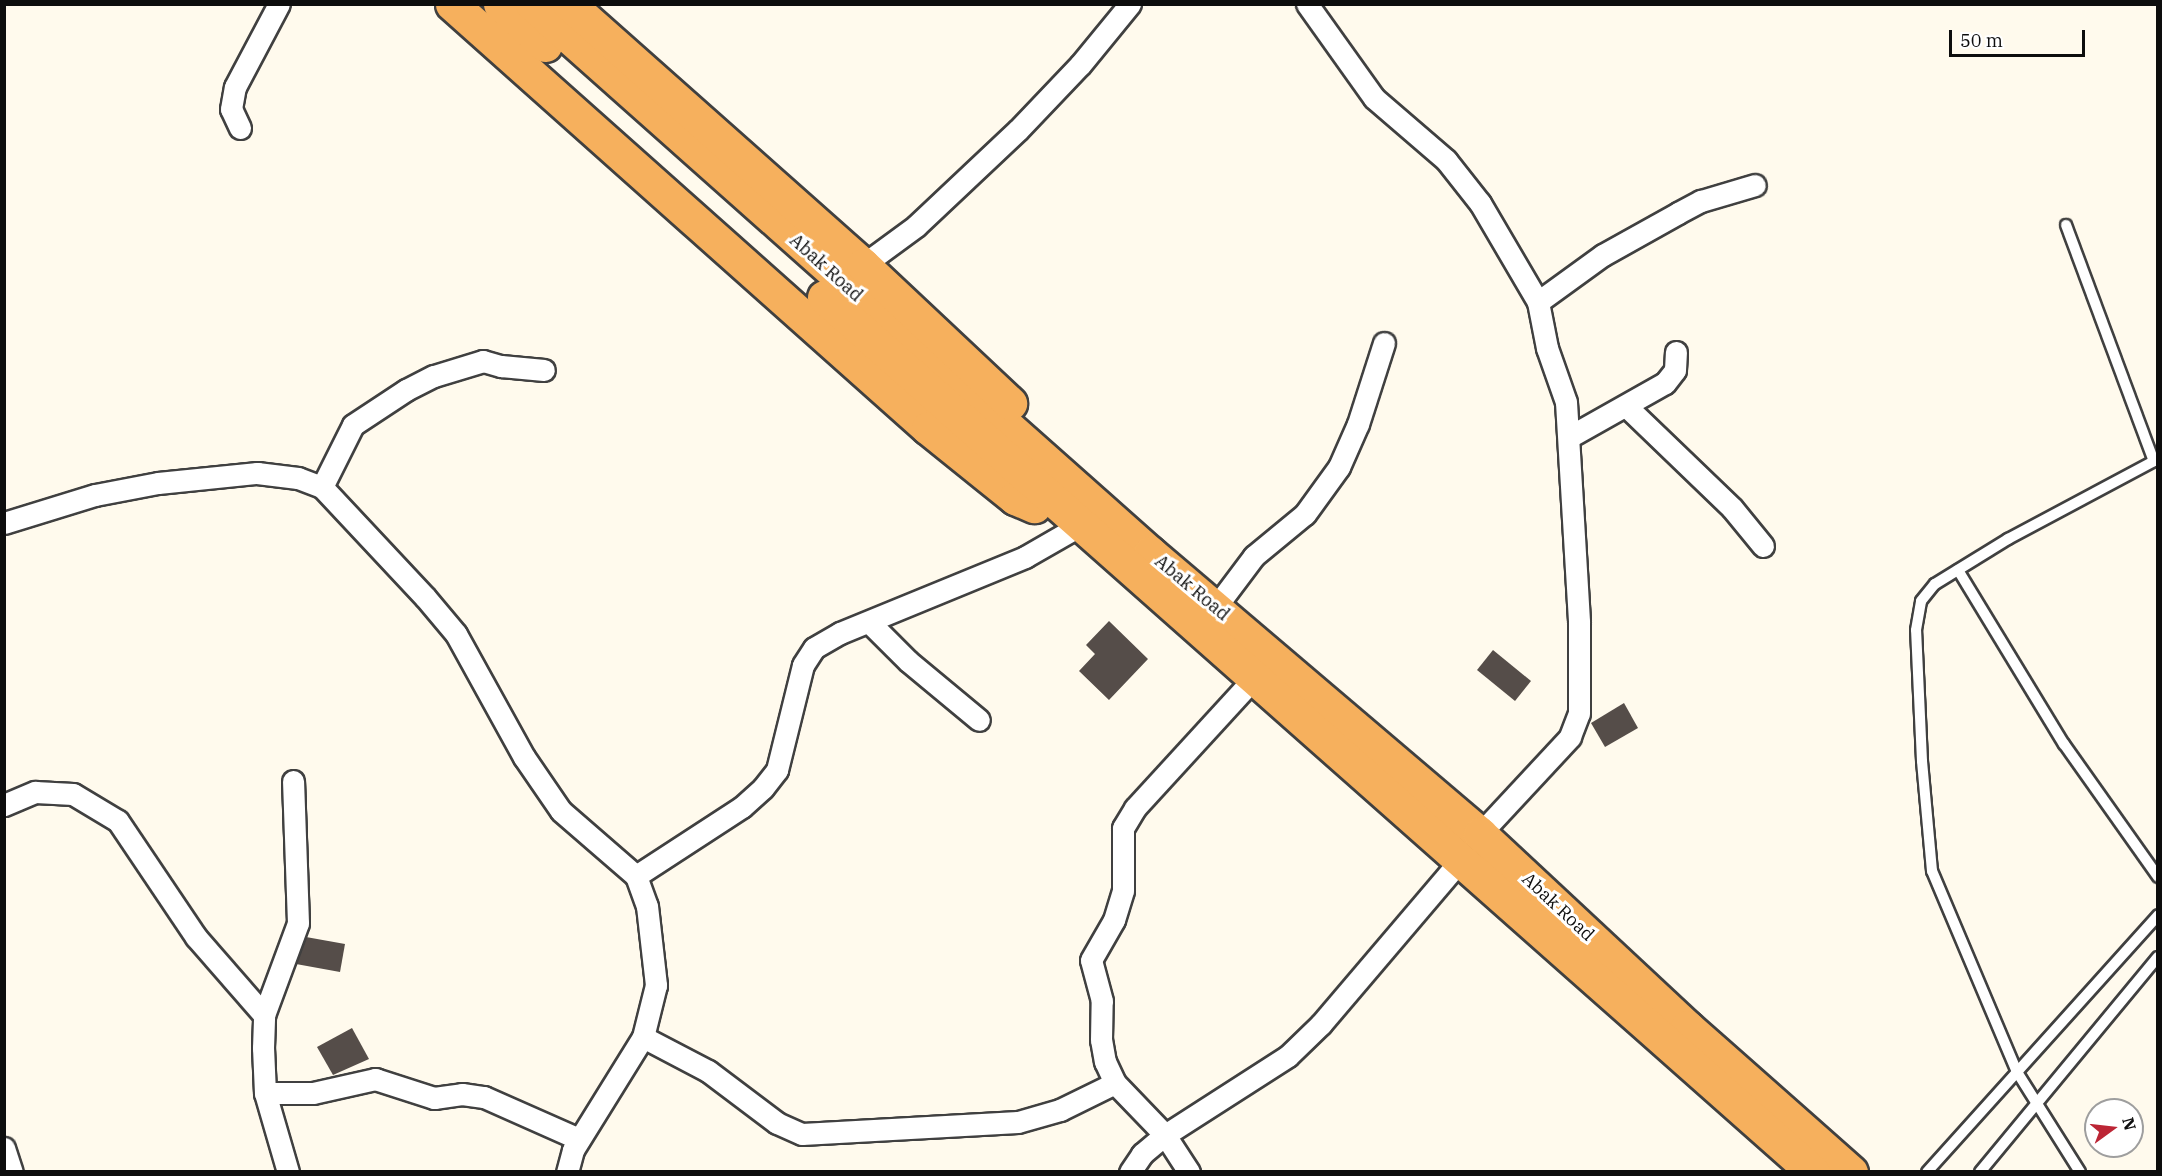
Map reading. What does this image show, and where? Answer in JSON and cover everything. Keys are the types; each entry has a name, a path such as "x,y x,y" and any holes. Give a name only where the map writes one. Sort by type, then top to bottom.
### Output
{"highway":[{"path":"452,4 928,428 1016,498 1079,526"},
{"name":"Abak Road","path":"500,4 1079,526 1814,1172"},
{"name":"Abak Road","path":"532,4 1150,553 1480,834 1687,1027 1851,1172"},
{"path":"569,4 863,265 1057,449 1150,553"}],"street":[{"path":"240,128 231,109 235,87 279,4"},
{"path":"863,265 916,226 1018,130 1080,65 1130,4"},
{"path":"1307,4 1374,98 1446,160 1480,202 1538,302 1547,348 1566,402 1579,622 1580,713 1570,737 1480,834"},
{"path":"1538,302 1604,255 1678,213 1755,185"},
{"path":"1215,608 1254,556 1305,514 1339,466 1358,424 1384,343"},
{"path":"1569,437 1665,384 1675,370 1676,352"},
{"path":"322,487 353,424 405,390 434,376 483,361 501,366 544,370"},
{"path":"1626,406 1732,508 1763,546"},
{"path":"4,523 95,495 190,479 257,472 298,478 322,487 456,634 524,757 561,811 636,876 647,906 656,985 643,1037 579,1139 567,1172"},
{"path":"636,876 742,807 763,788 777,770 803,665 814,648 1025,557 1079,526"},
{"path":"870,622 908,661 979,720"},
{"path":"1189,1172 1165,1135 1115,1083 1103,1051 1102,1001 1091,960 1114,920 1123,890 1123,828 1136,808 1253,679"},
{"path":"288,1172 265,1093 264,1015 298,923 293,781"},
{"path":"4,805 34,792 73,794 118,821 196,937 264,1015"},
{"path":"1130,1172 1142,1154 1165,1135 1288,1056 1321,1024 1459,862"},
{"path":"643,1037 708,1071 777,1123 802,1134 1018,1122 1060,1110 1115,1083"},
{"path":"265,1093 313,1093 375,1079 434,1098 462,1094 484,1097 579,1139"},
{"path":"4,1149 12,1172"}],"lane":[{"path":"2066,225 2156,460 1935,584 1921,602 1916,630 1922,761 1932,871 2017,1072 2080,1172"},
{"path":"1958,570 2064,744 2157,877"},
{"path":"1927,1172 2157,915"},
{"path":"1980,1172 2157,957"}],"building":[{"path":"1109,621 1148,659 1109,700 1079,671 1095,654 1086,645"},
{"path":"1493,650 1531,681 1515,701 1477,670"},
{"path":"1624,703 1638,728 1605,747 1591,723"},
{"path":"306,937 345,944 340,972 296,964"},
{"path":"352,1028 369,1059 333,1075 317,1047"}]}
